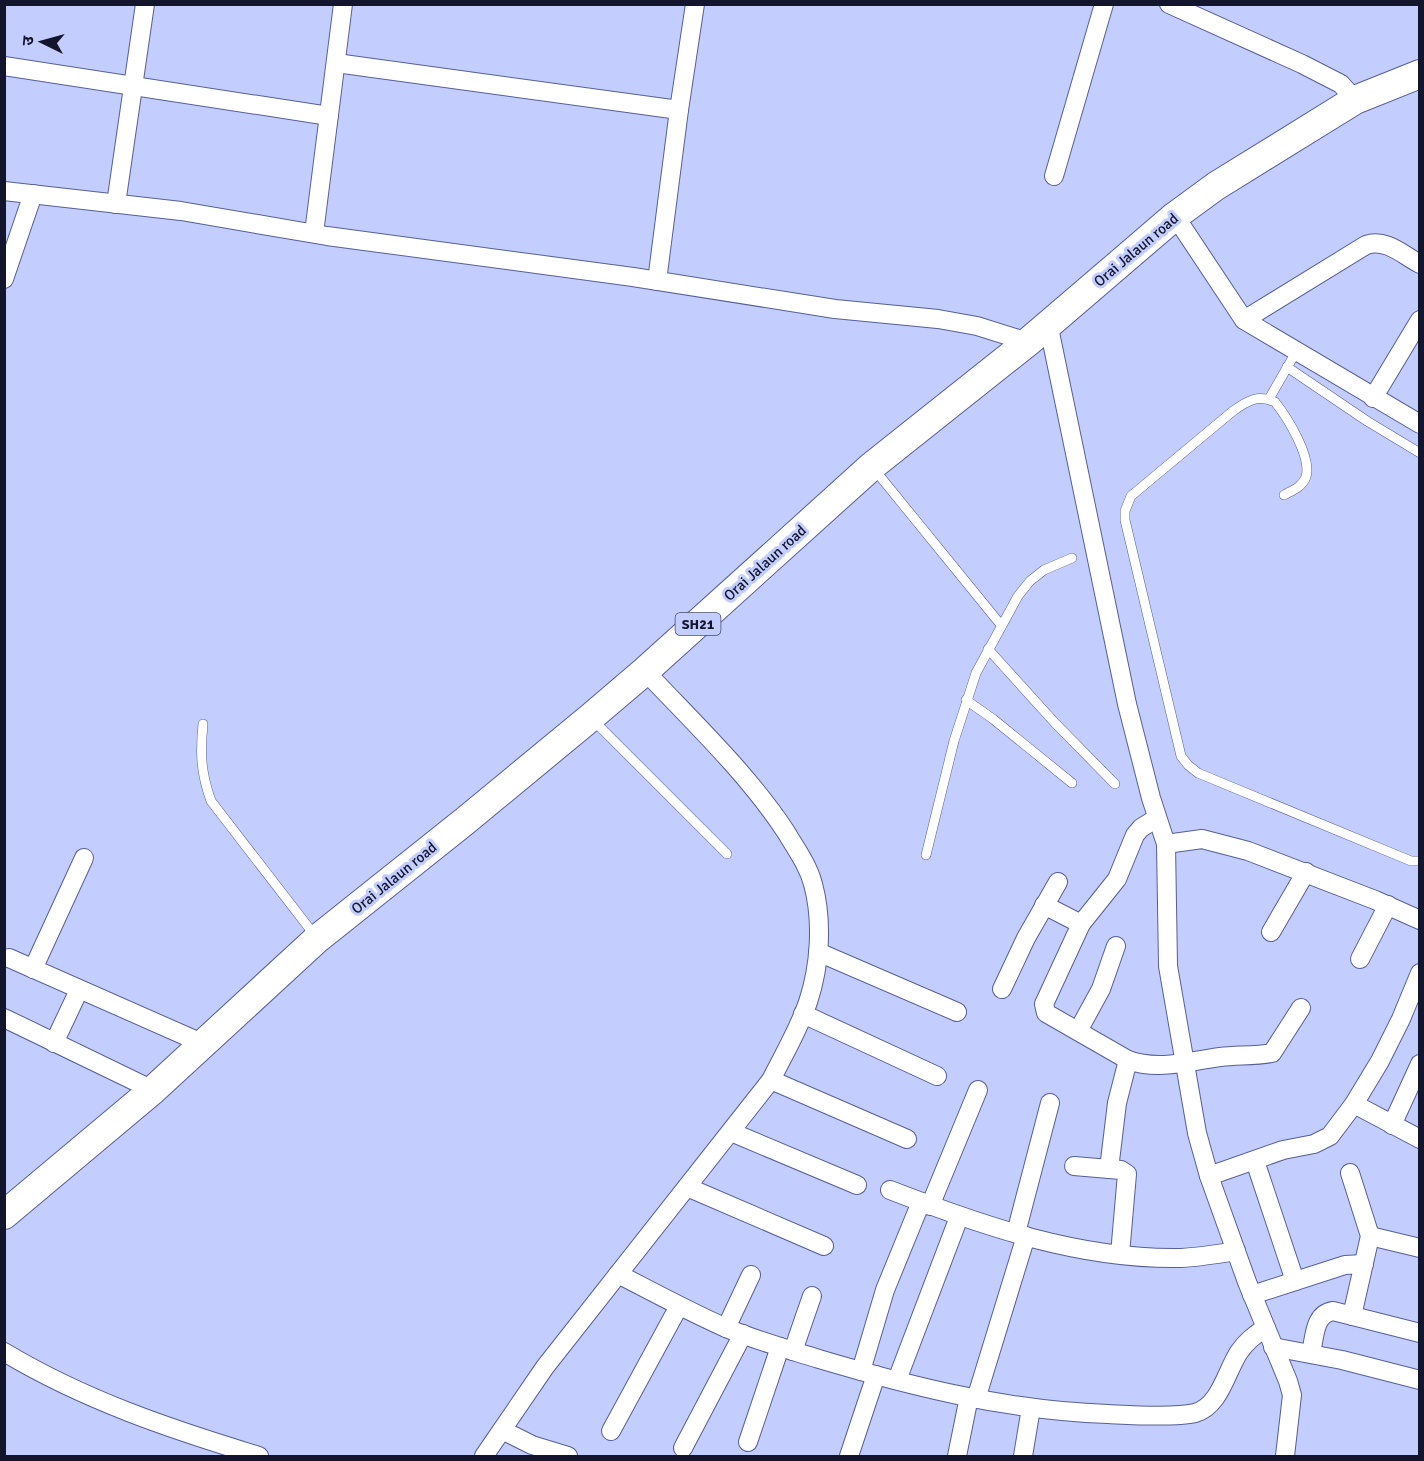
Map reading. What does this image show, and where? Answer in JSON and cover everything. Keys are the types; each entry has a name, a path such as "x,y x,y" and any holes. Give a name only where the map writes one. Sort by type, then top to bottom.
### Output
{"main road":[{"name":"Orai Jalaun road","path":"4,1215 153,1090 317,939 456,829 591,717 872,466 1038,332 1175,216 1216,186 1355,100 1419,74"}],"street":[{"path":"116,204 145,4"},
{"path":"314,233 343,4"},
{"path":"657,281 695,4"},
{"path":"1054,176 1104,4"},
{"path":"1169,4 1341,84 1355,100"},
{"path":"336,63 679,110"},
{"path":"4,66 329,116"},
{"path":"4,191 181,211 314,233 657,281 836,309 1038,332 1157,818 1166,844 1168,966 1197,1133 1209,1176 1236,1251 1292,1395 1285,1456"},
{"path":"4,279 33,194"},
{"path":"1175,216 1244,320 1292,359 1373,398 1419,424"},
{"path":"1244,320 1366,245 1375,242 1383,243 1419,264"},
{"path":"1373,398 1419,320"},
{"path":"484,1456 545,1366 771,1080 797,1031 809,1000 818,952 819,916 813,884 801,855 777,819 738,770 645,671"},
{"path":"1157,818 1141,828 1135,836 1117,879 1081,924 1044,1004 1044,1009 1049,1015 1128,1060 1139,1065 1153,1066 1272,1053 1301,1008"},
{"path":"1166,844 1202,839 1248,851 1388,905 1419,920"},
{"path":"33,969 84,858"},
{"path":"1271,932 1306,872"},
{"path":"1002,989 1058,882"},
{"path":"1044,905 1081,924"},
{"path":"1360,959 1388,905"},
{"path":"1078,1031 1101,989 1116,946"},
{"path":"818,952 957,1012"},
{"path":"9,958 204,1044"},
{"path":"1209,1176 1283,1150 1323,1141 1330,1136 1354,1104 1385,1051 1401,1019 1419,973"},
{"path":"54,1042 79,990"},
{"path":"803,1014 937,1076"},
{"path":"4,1018 153,1090"},
{"path":"1109,1169 1117,1103 1128,1060"},
{"path":"1392,1125 1419,1064"},
{"path":"771,1080 907,1139"},
{"path":"849,1456 885,1290 978,1090"},
{"path":"957,1456 1021,1234 1050,1103"},
{"path":"1354,1104 1419,1140"},
{"path":"731,1132 857,1185"},
{"path":"1256,1161 1295,1281"},
{"path":"1074,1166 1125,1172 1128,1177 1120,1254"},
{"path":"1350,1173 1370,1236 1352,1316"},
{"path":"687,1187 824,1246"},
{"path":"890,1190 959,1216 1090,1251 1180,1258 1236,1251"},
{"path":"897,1380 959,1216"},
{"path":"1370,1236 1419,1248"},
{"path":"1252,1295 1345,1265 1364,1264"},
{"path":"618,1274 726,1328 786,1349 897,1380 972,1398 1031,1408 1120,1415 1195,1413 1207,1407 1214,1399 1239,1352 1254,1335 1266,1328"},
{"path":"726,1328 751,1275"},
{"path":"748,1442 786,1349 812,1296"},
{"path":"611,1431 679,1306"},
{"path":"1311,1353 1321,1315 1325,1312 1333,1311 1419,1333"},
{"path":"683,1448 743,1334"},
{"path":"1273,1347 1311,1353 1419,1380"},
{"path":"4,1352 84,1395 129,1414 259,1456"},
{"path":"1023,1456 1031,1408"},
{"path":"502,1430 532,1445 568,1456"}],"lane":[{"path":"1269,399 1292,359 1367,421 1419,453"},
{"path":"1284,495 1300,486 1305,477 1307,467 1303,451 1282,410 1275,402 1258,398 1249,400 1233,411 1131,496 1125,511 1125,520 1181,756 1198,773 1411,861 1419,861"},
{"path":"872,466 1001,625"},
{"path":"926,855 954,741 976,673 1018,596 1030,581 1044,570 1072,558"},
{"path":"988,649 1055,723 1115,784"},
{"path":"966,700 993,719 1071,783"},
{"path":"591,717 727,854"},
{"path":"203,724 200,753 202,777 211,801 317,939"}]}
